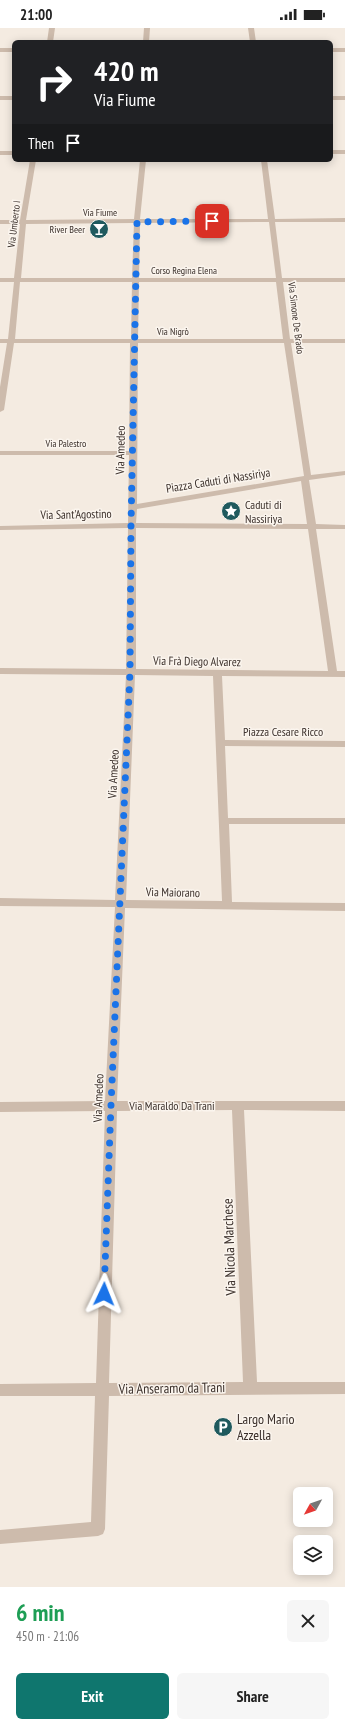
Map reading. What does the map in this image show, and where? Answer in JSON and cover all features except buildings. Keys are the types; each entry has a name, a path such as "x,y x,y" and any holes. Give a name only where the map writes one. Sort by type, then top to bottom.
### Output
{"street":[{"path":"50,40 52,28"},
{"path":"146,40 147,28"},
{"path":"251,28 253,40"},
{"path":"0,50 12,50"},
{"path":"333,50 345,50"},
{"path":"0,98 12,98"},
{"path":"333,98 345,98"},
{"path":"333,152 345,152"},
{"path":"0,153 12,153"},
{"name":"Via Umberto I","path":"0,410 11,341 23,222 33,162"},
{"name":"Via Amedeo","path":"101,1389 111,1105 130,672 134,341 137,222 143,162"},
{"name":"Via Simone De Brado","path":"264,162 287,342 333,674"},
{"name":"Via Fiume","path":"0,222 345,220"},
{"name":"Corso Regina Elena","path":"0,280 345,280"},
{"name":"Via Nigrò","path":"0,341 345,341"},
{"name":"Via Palestro","path":"0,453 133,453"},
{"name":"Piazza Caduti di Nassiriya","path":"132,507 345,473"},
{"name":"Via Sant'Agostino","path":"0,528 131,525 345,527"},
{"name":"Via Frà Diego Alvarez","path":"0,671 345,674"},
{"path":"217,673 227,905"},
{"name":"Piazza Cesare Ricco","path":"220,743 345,744"},
{"path":"224,821 345,821"},
{"name":"Via Maiorano","path":"0,902 345,907"},
{"name":"Via Maraldo Da Trani","path":"0,1107 111,1105 345,1106"},
{"name":"Via Nicola Marchese","path":"238,1105 250,1387"},
{"name":"Via Anseramo da Trani","path":"0,1390 250,1387 345,1388"},
{"path":"0,1537 98,1529 101,1389"}],"place":[{"name":"River Beer","path":"99,229"},
{"name":"Caduti di Nassiriya","path":"231,511"},
{"name":"Largo Mario Azzella","path":"223,1427"}],"route":[{"path":"104,1294 130,672 131,525 137,222 212,221"}]}
